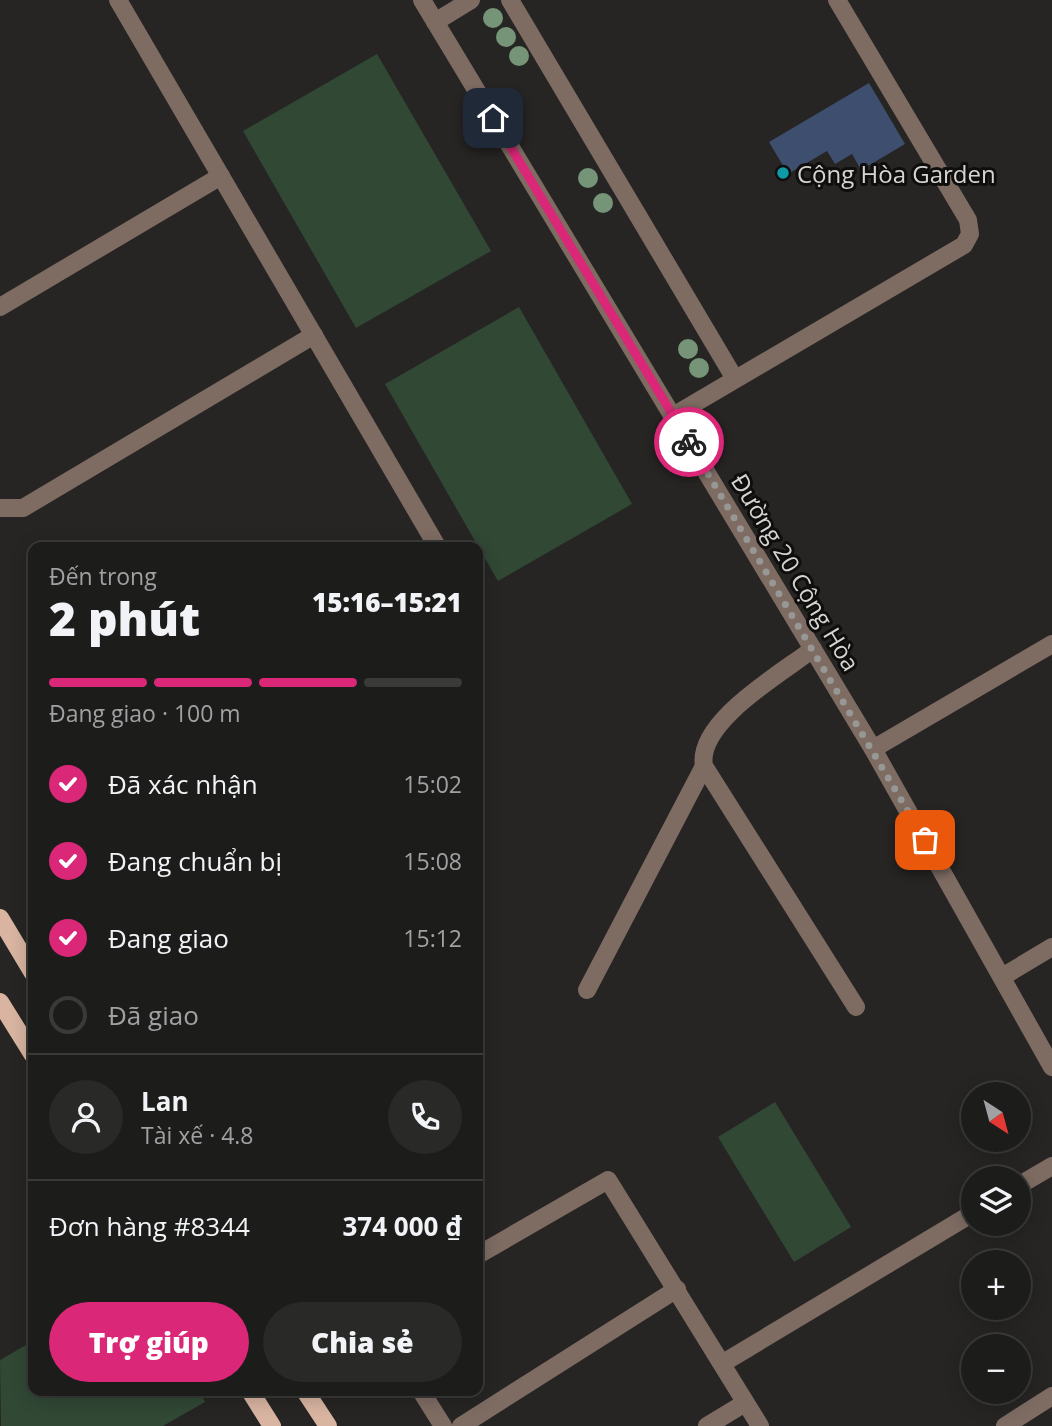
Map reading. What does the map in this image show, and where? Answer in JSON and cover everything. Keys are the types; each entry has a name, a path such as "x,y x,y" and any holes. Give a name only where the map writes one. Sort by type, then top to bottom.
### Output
{"main road":[{"path":"0,918 28,965"},
{"path":"0,1002 28,1047"},
{"path":"253,1396 272,1426"},
{"path":"308,1396 328,1426"}],"street":[{"path":"118,0 435,542"},
{"name":"Đường 20 Cộng Hòa","path":"422,0 873,749 1052,1067"},
{"path":"435,22 471,0"},
{"path":"510,0 735,379"},
{"path":"673,415 964,245 970,234 968,220 837,0"},
{"path":"0,307 221,176"},
{"path":"0,508 23,508 314,334"},
{"path":"873,749 1052,644"},
{"path":"813,649 730,712 712,733 702,754 704,766 856,1007"},
{"path":"587,990 704,766"},
{"path":"1002,977 1052,947"},
{"path":"1031,1178 1052,1166"},
{"path":"483,1252 608,1180 760,1426"},
{"path":"723,1363 961,1220"},
{"path":"461,1426 677,1289"},
{"path":"424,1396 443,1426"},
{"path":"1005,1426 1052,1396"},
{"path":"707,1426 746,1403"}],"green space":[{"path":"377,54 491,251 356,328 243,131"},
{"path":"519,307 632,504 498,581 483,555 483,542 476,542 385,384"},
{"path":"775,1102 851,1227 794,1262 718,1137"},
{"path":"28,1344 28,1396 202,1396 205,1402 163,1426 1,1426 0,1360"}],"water":[{"path":"869,83 905,144 861,170 852,154 835,164 827,151 788,174 769,142"}],"way so far":[{"path":"689,442 925,840"}],"place":[{"name":"Cộng Hòa Garden","path":"783,173"}],"route":[{"path":"493,118 689,442"}]}
